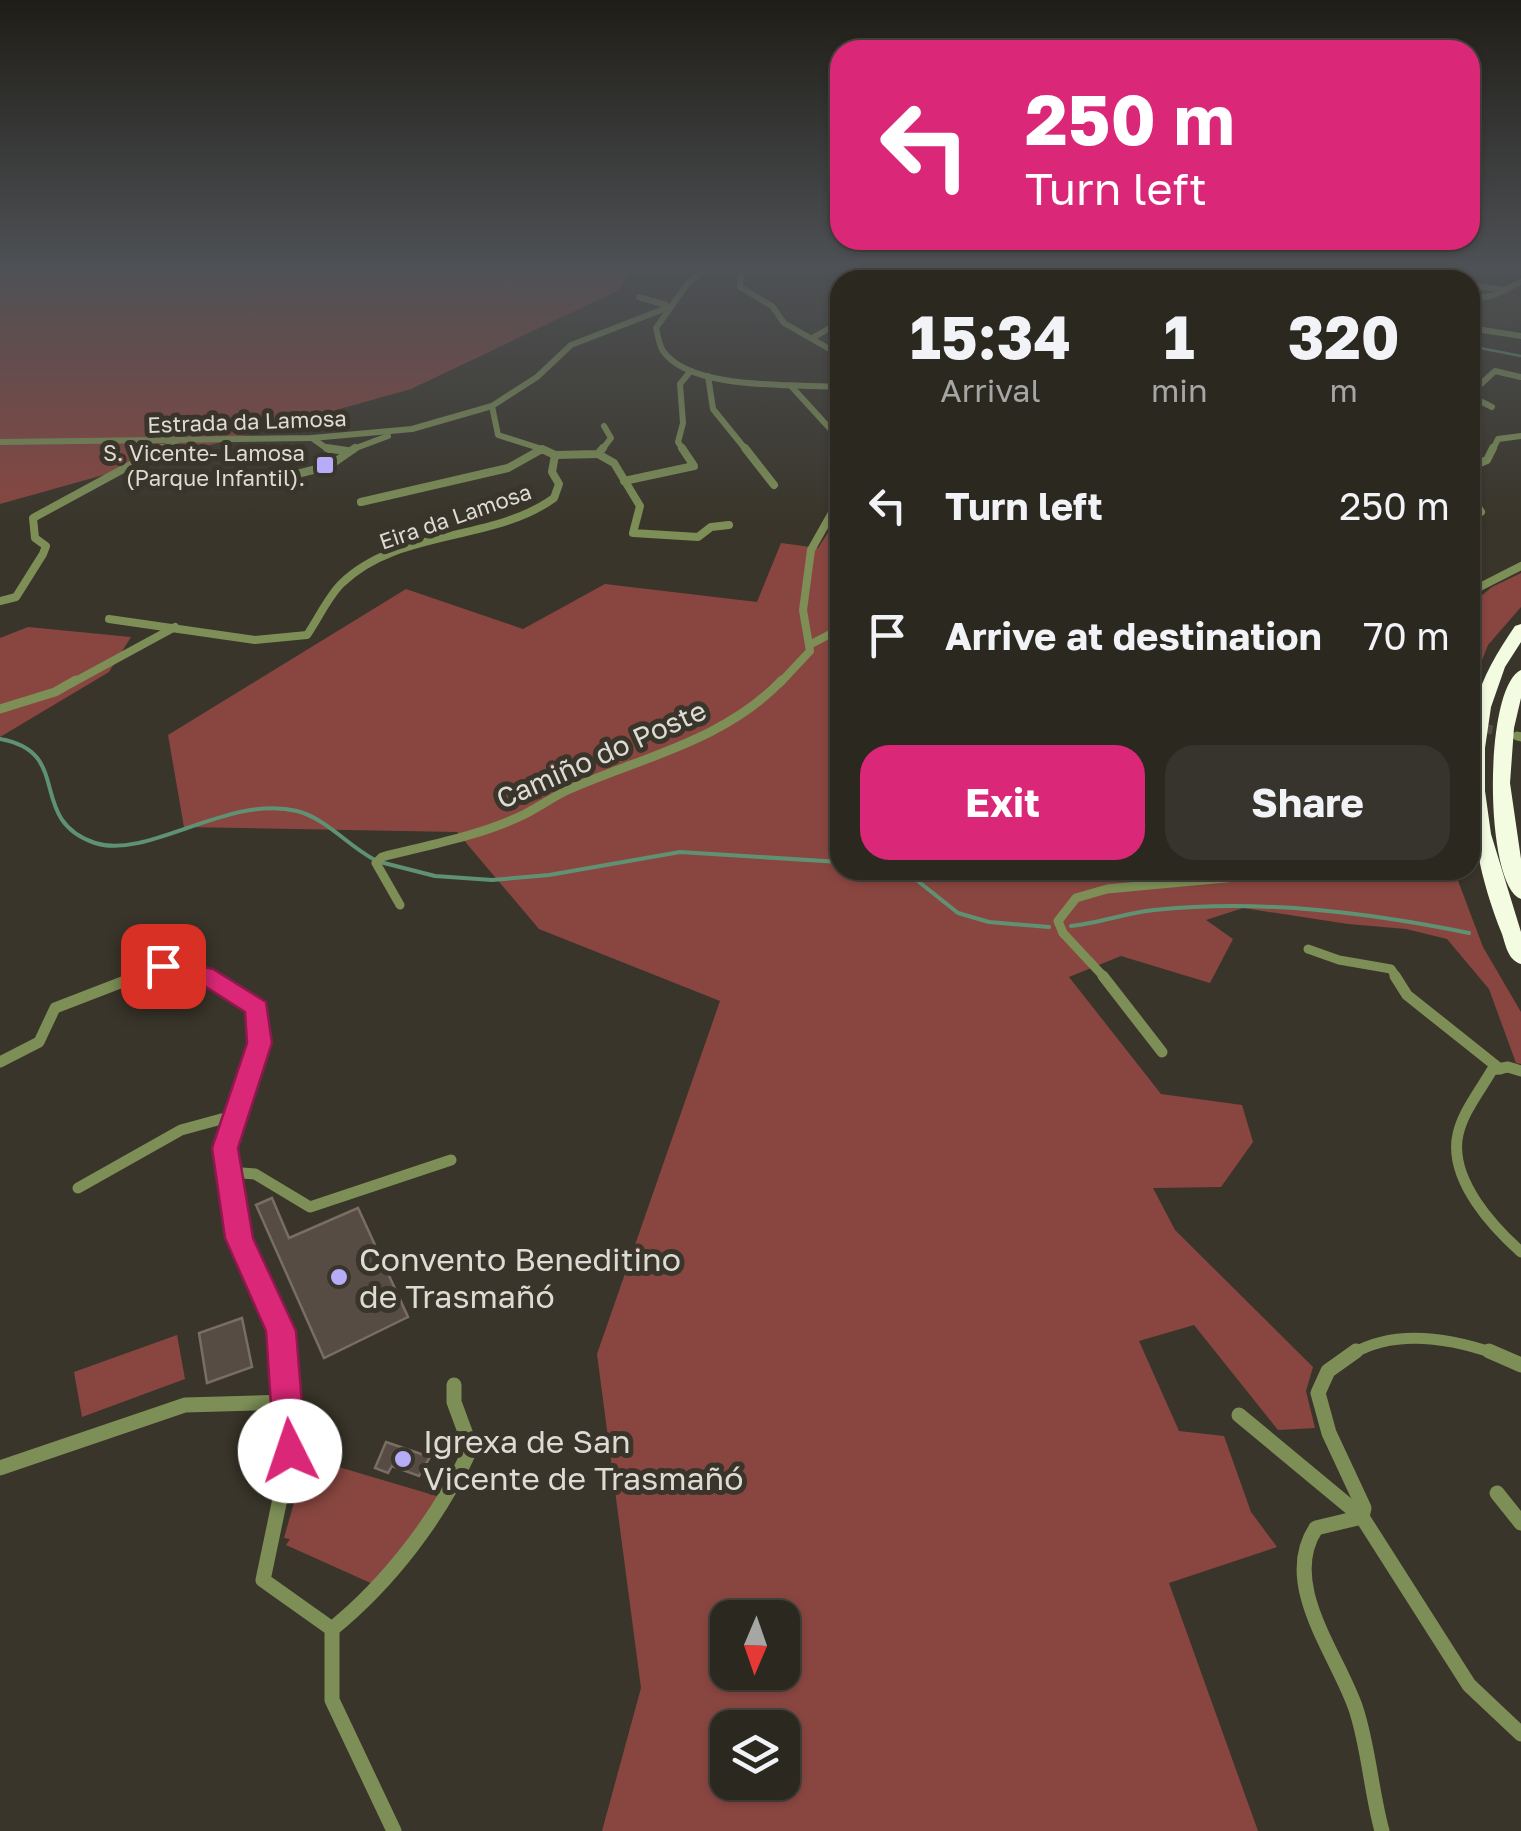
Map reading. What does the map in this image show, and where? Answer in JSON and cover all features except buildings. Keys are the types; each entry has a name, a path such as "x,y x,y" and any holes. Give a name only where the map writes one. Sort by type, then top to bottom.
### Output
{"highway":[{"path":"1480,720 1495,675 1521,629"},
{"path":"1521,675 1499,750 1503,820 1521,892"},
{"path":"1480,837 1498,904 1521,958"}],"street":[{"name":"Estrada da Lamosa","path":"0,442 312,438 412,429 492,406 536,377 563,352"},
{"path":"666,352 673,363 689,373 790,386 830,386"},
{"path":"1480,385 1495,371 1521,376"},
{"path":"624,481 694,466 678,442 683,423 680,384 689,373"},
{"path":"708,376 713,410 774,485"},
{"path":"790,386 830,429"},
{"path":"1480,401 1492,408"},
{"path":"492,406 498,434 542,450"},
{"path":"604,426 612,438 598,454 614,463 640,506 633,533 698,537 711,527 730,525"},
{"path":"268,481 329,466 348,451 412,429"},
{"path":"1480,463 1487,460 1498,438 1521,436"},
{"path":"312,438 318,446 329,450 348,451"},
{"path":"0,601 16,597 19,587 41,565 46,546 35,538 33,518 178,440"},
{"name":"Eira da Lamosa","path":"362,502 508,468 542,450 555,455 598,454"},
{"name":"Eira da Lamosa","path":"176,626 234,641 276,642 307,635 341,584 372,564 407,547 480,529 547,504 554,498 558,484 552,472 555,455"},
{"path":"830,517 812,550 804,610 811,644 830,634"},
{"path":"1480,587 1521,566"},
{"path":"109,619 141,618 176,626"},
{"path":"0,709 55,692 176,626"},
{"name":"Camiño do Poste","path":"400,905 376,863 382,857 474,834 522,815 567,790 702,738 766,697 810,652 811,644"},
{"path":"1162,1052 1058,922 1063,908 1081,894 1203,880"},
{"path":"1308,949 1339,960 1391,968 1407,996 1500,1068"},
{"path":"0,1062 39,1042 55,1008 163,966 205,975 257,1008 260,1043 225,1148 239,1238 281,1331 290,1451 263,1580 332,1629"},
{"path":"1521,1071 1492,1070 1457,1139 1458,1155 1473,1195 1502,1236 1521,1252"},
{"path":"78,1188 182,1130 236,1115"},
{"path":"229,1172 255,1174 310,1207 452,1160"},
{"path":"1362,1517 1364,1508 1325,1420 1318,1392 1328,1369 1353,1350 1383,1340 1420,1337 1491,1352 1521,1366"},
{"path":"332,1629 356,1613 460,1478 471,1448 454,1402 454,1385"},
{"path":"0,1468 185,1405 286,1402"},
{"path":"1239,1415 1362,1517 1470,1685 1521,1734"},
{"path":"1497,1493 1521,1523"},
{"path":"1362,1517 1316,1528 1304,1546 1303,1566 1320,1630 1342,1670 1358,1713 1382,1831"},
{"path":"332,1629 332,1700 394,1831"}],"shaded area":[{"path":"0,352 488,352 411,389 0,504"},
{"path":"830,529 830,880 1458,880 1483,947 1521,1012 1521,1064 1516,1063 1489,989 1447,939 1406,929 1243,908 1206,920 1233,939 1210,983 1121,956 1069,977 1161,1094 1242,1105 1253,1142 1221,1187 1153,1188 1175,1230 1313,1367 1306,1391 1315,1428 1278,1430 1194,1325 1139,1341 1179,1431 1224,1436 1251,1512 1277,1547 1169,1583 1258,1831 602,1831 641,1688 597,1354 720,1001 539,929 457,832 184,827 168,735 406,589 523,629 605,584 757,602 781,543 818,548"},
{"path":"1521,573 1521,607 1488,645 1480,665 1480,597"},
{"path":"28,627 131,637 109,672 0,737 0,638"},
{"path":"177,1335 185,1379 82,1417 74,1372"},
{"path":"315,1460 440,1497 375,1585 286,1545 290,1539 284,1538 304,1467 311,1468"}],"waterway":[{"path":"1503,352 1521,356"},
{"path":"0,739 23,746 37,757 61,818 74,832 95,843 139,843 217,818 271,808 308,815 375,860"},
{"path":"380,862 435,876 492,880 549,875 680,852 830,861"},
{"path":"917,880 958,913 989,922 1049,927"},
{"path":"1071,926 1154,910 1233,906 1352,914 1469,933"}],"tunnel":[{"path":"1480,727 1506,733"}],"place":[{"name":"S. Vicente- Lamosa (Parque Infantil).","path":"325,465"},
{"name":"Convento Beneditino de Trasmañó","path":"339,1277"},
{"name":"Igrexa de San Vicente de Trasmañó","path":"403,1459"}],"route":[{"path":"163,966 205,975 257,1008 260,1043 225,1148 239,1238 281,1331 290,1451"}]}
